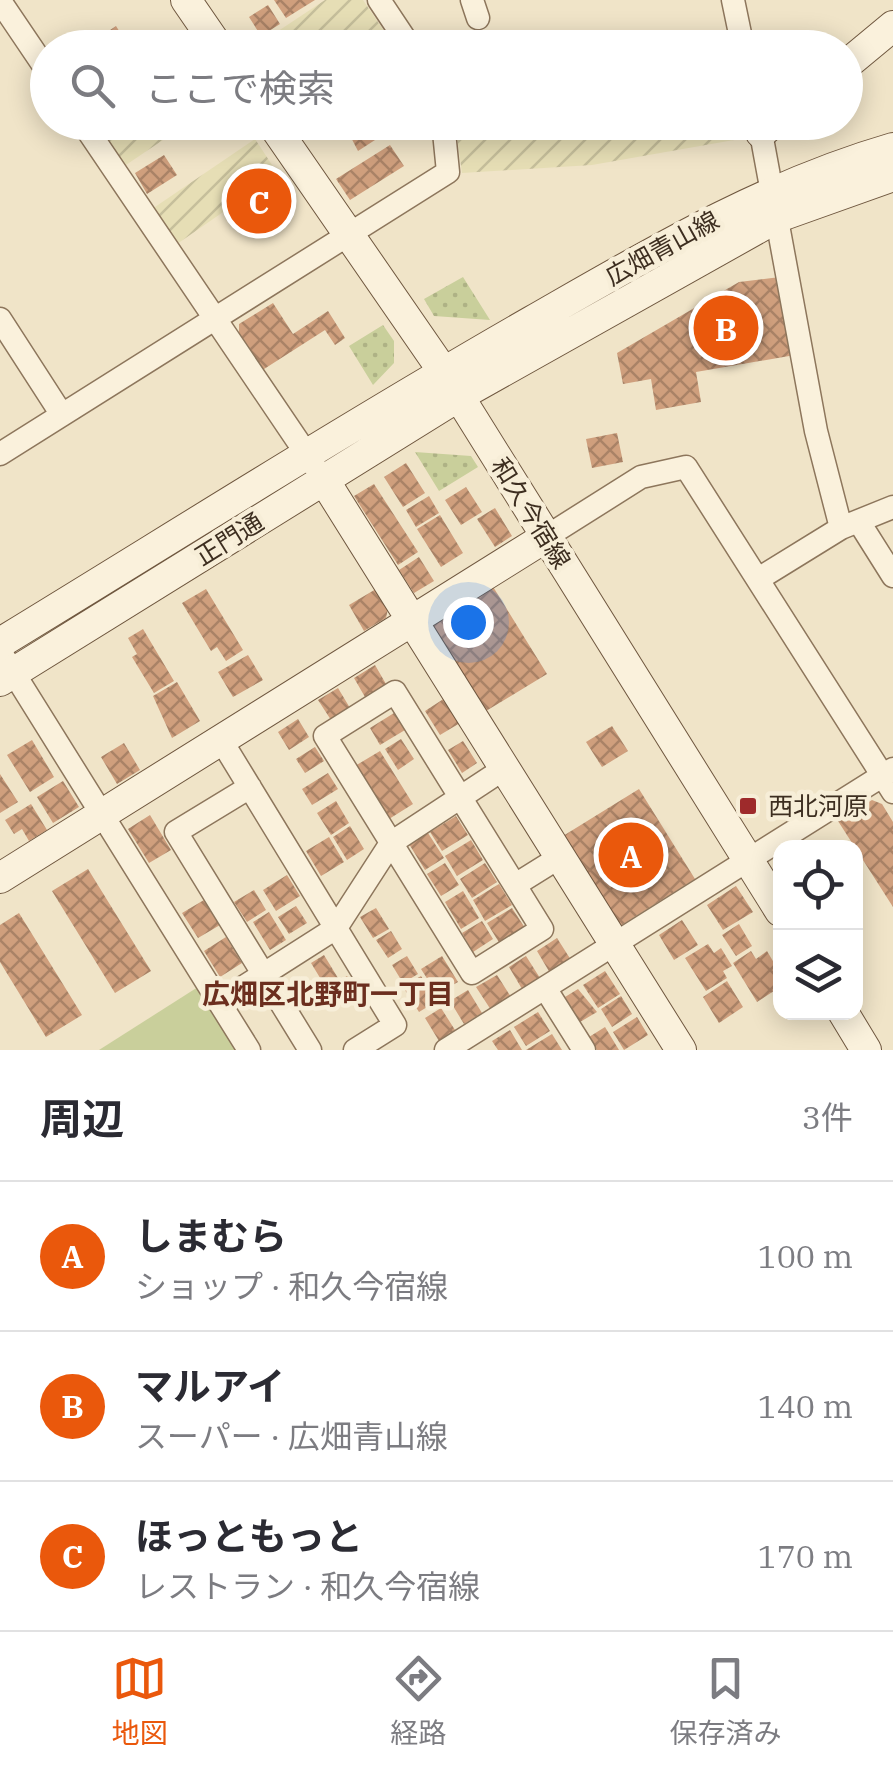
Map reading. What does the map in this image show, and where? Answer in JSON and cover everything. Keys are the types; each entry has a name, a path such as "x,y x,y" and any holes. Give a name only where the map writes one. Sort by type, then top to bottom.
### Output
{"street":[{"path":"186,0 207,30"},
{"path":"379,0 399,30"},
{"path":"733,0 739,30"},
{"path":"0,2 30,46"},
{"path":"863,50 893,26"},
{"path":"94,140 316,467 681,1050"},
{"name":"和久今宿線","path":"283,140 451,384 773,899"},
{"path":"0,454 448,172 444,140"},
{"path":"767,140 816,431 850,525 893,576"},
{"name":"広畑青山線","path":"451,384 775,203 893,148"},
{"name":"広畑青山線","path":"775,203 893,176"},
{"path":"0,320 62,415"},
{"name":"正門通","path":"4,668 451,384"},
{"path":"0,878 641,478 686,466 890,779 614,944 461,1046"},
{"name":"正門通","path":"0,643 316,467"},
{"path":"760,578 850,525 893,507"},
{"path":"4,668 250,1050"},
{"path":"395,692 542,929 472,973 392,842 325,736 395,692"},
{"path":"221,740 396,1025 355,1050"},
{"path":"220,1002 336,928 392,842 504,768"},
{"path":"250,787 176,832 310,1050"},
{"path":"516,886 560,858"},
{"path":"545,988 584,1050"},
{"path":"848,1020 866,1050"}],"shaded area":[{"path":"325,0 363,0 383,30 280,30"},
{"path":"103,140 163,140 123,167"},
{"path":"254,140 278,174 177,244 152,209"},
{"path":"457,140 734,140 592,165 462,173"}],"green space":[{"path":"463,277 490,320 434,316 424,299"},
{"path":"383,325 394,341 394,363 373,385 349,346"},
{"path":"415,452 471,456 478,467 439,491"},
{"path":"198,987 238,1050 99,1050"}],"building":[{"path":"274,0 315,0 286,18"},
{"path":"268,5 280,24 270,30 257,30 249,17"},
{"path":"352,140 375,140 358,151"},
{"path":"390,145 404,166 350,200 336,179"},
{"path":"164,155 177,175 147,194 135,173"},
{"path":"271,185 277,195 248,215 241,205"},
{"path":"780,277 795,355 696,372 701,402 656,410 651,379 623,384 617,353 739,282"},
{"path":"273,303 293,334 328,311 345,338 335,345 325,330 261,371 239,336 239,324"},
{"path":"617,433 623,462 592,468 586,439"},
{"path":"406,463 425,493 403,507 384,477"},
{"path":"374,484 418,552 398,565 354,496"},
{"path":"466,487 482,512 461,525 445,500"},
{"path":"429,496 439,513 416,527 406,510"},
{"path":"495,508 512,536 495,547 477,519"},
{"path":"440,515 463,553 441,567 417,529"},
{"path":"419,557 434,581 414,593 399,570"},
{"path":"492,585 547,674 481,714 430,632 433,620"},
{"path":"206,589 243,650 226,661 217,647 211,651 182,603"},
{"path":"376,589 388,609 386,618 364,631 349,605"},
{"path":"143,629 174,681 154,693 132,657 137,654 128,638"},
{"path":"248,655 263,680 233,697 218,672"},
{"path":"375,665 386,684 365,697 354,678"},
{"path":"177,682 200,721 172,738 153,696"},
{"path":"338,688 350,708 331,720 318,700"},
{"path":"445,698 460,723 440,735 425,711"},
{"path":"394,713 405,730 380,745 370,728"},
{"path":"298,719 309,737 289,750 278,732"},
{"path":"612,726 628,751 602,767 586,742"},
{"path":"401,739 414,759 398,770 385,749"},
{"path":"32,740 54,777 30,792 7,755"},
{"path":"463,741 477,763 462,773 448,750"},
{"path":"124,743 140,770 117,784 101,757"},
{"path":"315,747 324,761 305,773 296,759"},
{"path":"380,751 413,804 389,819 355,766"},
{"path":"328,773 338,789 312,805 302,789"},
{"path":"0,774 18,802 0,813"},
{"path":"63,781 79,807 53,823 37,797"},
{"path":"639,789 695,879 620,926 563,836"},
{"path":"872,800 882,804 893,822 893,907 863,860 863,840 850,840 838,821"},
{"path":"336,801 349,823 331,835 317,813"},
{"path":"31,804 47,830 29,841 22,829 14,834 5,820"},
{"path":"150,815 171,850 149,863 128,829"},
{"path":"456,816 468,835 442,851 430,832"},
{"path":"350,826 364,849 347,860 333,837"},
{"path":"428,833 444,858 425,870 409,844"},
{"path":"329,837 344,862 321,876 306,851"},
{"path":"471,840 483,860 457,876 445,856"},
{"path":"445,863 459,885 441,896 427,874"},
{"path":"485,863 497,882 472,898 460,879"},
{"path":"88,869 151,971 115,993 52,891"},
{"path":"287,875 300,896 276,911 263,890"},
{"path":"499,884 512,905 485,921 473,900"},
{"path":"736,886 753,912 723,930 707,905"},
{"path":"254,890 266,910 247,922 234,902"},
{"path":"463,891 479,918 461,929 445,902"},
{"path":"204,900 220,925 198,938 182,913"},
{"path":"296,906 307,923 289,934 278,917"},
{"path":"376,908 389,929 373,938 360,917"},
{"path":"512,908 525,928 500,944 487,923"},
{"path":"269,912 286,940 270,950 253,922"},
{"path":"19,913 82,1015 46,1037 0,962 0,925"},
{"path":"682,920 698,945 674,960 659,935"},
{"path":"482,921 493,939 473,952 462,933"},
{"path":"739,924 752,946 736,956 722,935"},
{"path":"391,931 402,949 388,958 376,940"},
{"path":"226,937 242,963 220,977 204,951"},
{"path":"557,938 571,960 550,973 537,951"},
{"path":"708,944 714,953 721,948 732,966 723,971 727,978 706,991 685,958"},
{"path":"751,951 756,959 767,951 773,961 773,992 757,1002 733,963"},
{"path":"324,955 338,978 325,986 311,963"},
{"path":"407,956 418,974 403,983 392,965"},
{"path":"442,956 458,982 437,994 421,969"},
{"path":"526,956 540,978 522,989 509,967"},
{"path":"605,971 620,994 598,1008 583,985"},
{"path":"497,975 511,997 491,1010 476,987"},
{"path":"347,976 358,995 338,1007 327,989"},
{"path":"421,976 437,1001 419,1012 403,987"},
{"path":"727,981 743,1007 719,1023 703,997"},
{"path":"578,989 597,1012 580,1022 565,997"},
{"path":"468,990 482,1013 464,1024 450,1001"},
{"path":"621,996 632,1014 612,1027 601,1009"},
{"path":"441,1008 455,1030 439,1041 425,1018"},
{"path":"538,1012 550,1031 526,1046 514,1027"},
{"path":"637,1017 648,1035 624,1050 613,1032"},
{"path":"605,1027 619,1050 597,1050 589,1037"},
{"path":"510,1030 522,1050 498,1050 492,1041"},
{"path":"552,1034 562,1050 526,1050"}],"place":[{"name":"ほっともっと","path":"259,201"},
{"name":"マルアイ","path":"726,328"},
{"name":"西北河原","path":"748,806"},
{"name":"しまむら","path":"631,855"}],"district":[{"name":"広畑区北野町一丁目","path":"328,994"}]}
